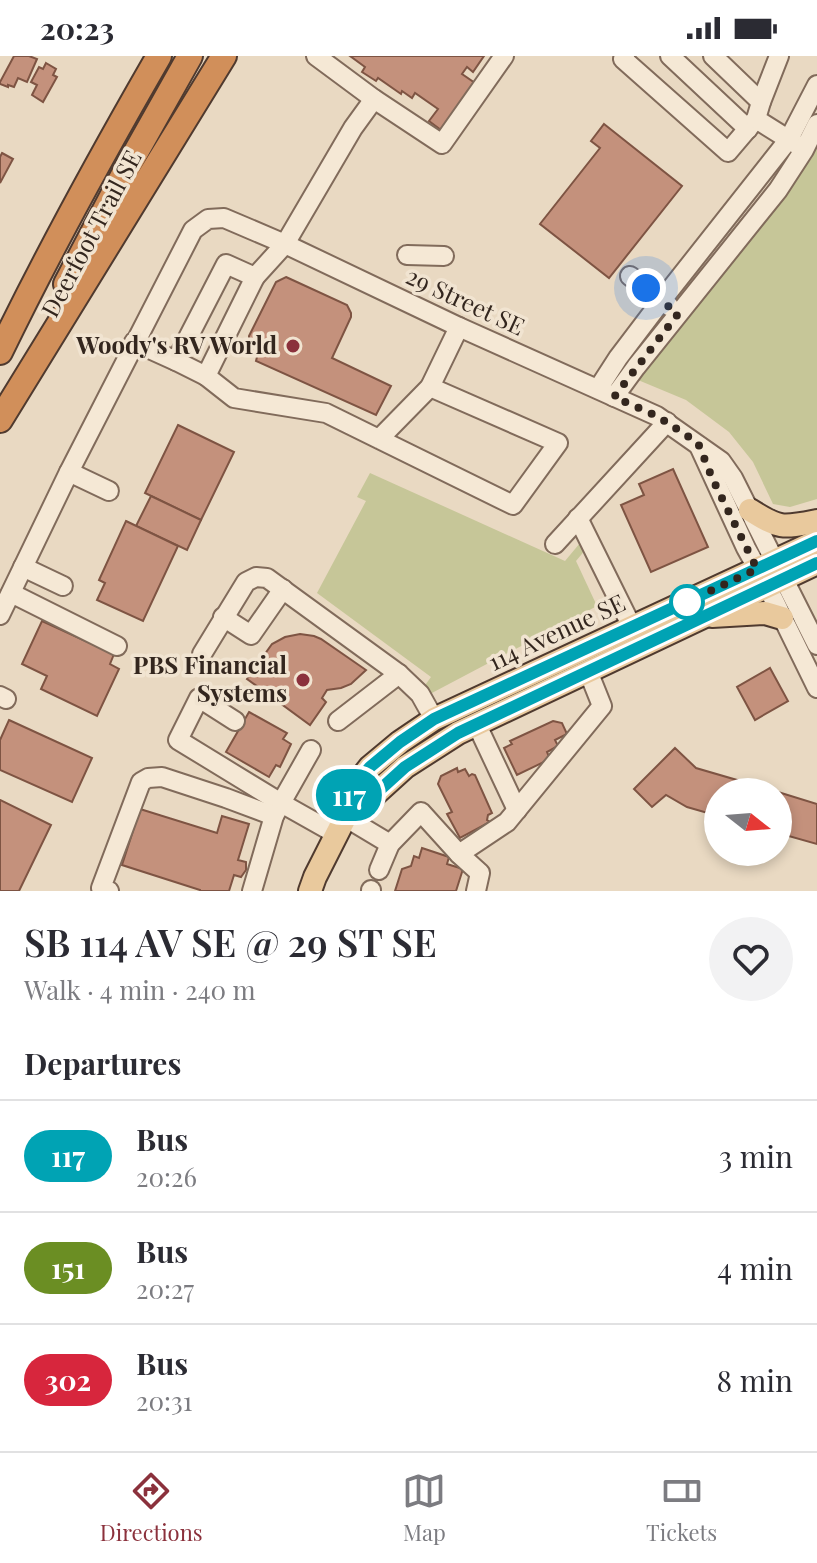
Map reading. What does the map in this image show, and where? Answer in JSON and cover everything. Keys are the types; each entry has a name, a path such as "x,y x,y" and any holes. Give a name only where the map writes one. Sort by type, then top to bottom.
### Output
{"highway":[{"path":"104,153 141,56"},
{"name":"Deerfoot Trail SE","path":"0,352 104,153 159,56"},
{"name":"Deerfoot Trail SE","path":"0,418 127,168 190,56"},
{"path":"0,418 224,56"}],"main road":[{"path":"750,510 779,526 817,521"},
{"name":"114 Avenue SE","path":"344,819 427,752 703,616 817,541"},
{"name":"114 Avenue SE","path":"310,891 344,819 349,793 370,767 434,719 632,627 771,574 817,563"},
{"path":"703,616 765,613 782,618"}],"street":[{"path":"316,56 442,144 504,56"},
{"path":"625,56 623,59 728,152 755,117 780,56"},
{"path":"670,56 797,145"},
{"path":"713,56 755,117"},
{"path":"606,393 678,314 778,190 817,85"},
{"path":"206,376 255,277 285,244 353,128 374,99"},
{"path":"606,393 662,300 817,124"},
{"name":"29 Street SE","path":"134,342 193,230 208,219 224,218 667,422 721,461 750,510 782,618 817,688"},
{"path":"407,255 444,256"},
{"path":"176,361 226,264 255,277"},
{"path":"630,276 678,314"},
{"path":"379,439 430,387 459,327"},
{"path":"0,615 134,342 206,376 234,398 326,413 513,505 558,443 430,387"},
{"path":"555,544 667,422"},
{"name":"29 Street SE","path":"698,443 713,480 817,645"},
{"path":"69,472 109,491"},
{"path":"578,518 632,627"},
{"path":"23,567 63,586"},
{"path":"202,654 246,582 256,577 267,578 399,674 420,694 434,719"},
{"path":"223,617 251,635 283,589"},
{"path":"11,593 117,646"},
{"path":"459,854 507,822 602,706 588,671"},
{"path":"338,721 399,674"},
{"path":"235,721 199,698 178,740 278,810"},
{"path":"477,725 517,810"},
{"path":"252,891 278,810 311,750"},
{"path":"109,891 101,888 141,782 148,778 162,777 226,798 278,810 344,819 390,844"},
{"path":"379,870 390,844 421,812 480,873 476,891"}],"green space":[{"path":"817,147 817,499 790,507 773,504 753,462 729,432 686,400 638,380 812,158"},
{"path":"370,473 565,561 580,543 586,549 576,561 597,606 430,694 423,688 431,677 317,593 366,501 357,497"}],"building":[{"path":"14,56 37,59 27,82 18,78 14,87 8,87 0,82"},
{"path":"350,56 484,56 473,72 467,67 462,74 475,83 441,130 429,121 438,109 415,93 412,98 378,78 376,81 362,72 365,67"},
{"path":"46,63 56,69 53,75 57,77 43,102 32,95 37,85 31,82 39,67 43,69"},
{"path":"604,124 682,186 609,278 540,224 600,148 591,141"},
{"path":"2,153 13,159 0,183 0,157"},
{"name":"Woody's RV World","path":"286,277 347,305 351,317 332,358 391,386 376,415 256,361 257,357 249,348 249,336 276,282"},
{"path":"178,425 234,452 201,520 145,493"},
{"path":"673,469 708,547 651,572 621,505 644,495 639,484"},
{"path":"151,496 201,520 187,550 136,526"},
{"path":"126,521 178,546 143,621 97,600 105,583 99,580"},
{"path":"42,621 114,654 110,664 119,669 97,716 41,689 47,676 22,664"},
{"name":"PBS Financial Systems","path":"300,634 321,639 366,670 351,684 327,690 322,698 326,702 310,725 247,679 272,644"},
{"path":"770,668 788,701 755,720 737,687"},
{"path":"249,712 287,733 283,739 291,744 280,767 276,765 269,777 226,752"},
{"path":"9,720 92,758 72,802 0,770 0,740"},
{"path":"553,721 562,723 567,734 555,740 558,746 547,752 550,759 517,775 504,748 512,744 510,741"},
{"path":"675,748 696,768 730,778 704,778 704,812 687,807 666,795 652,807 634,789"},
{"path":"457,768 458,772 465,769 469,776 475,775 492,813 488,815 490,822 460,838 447,814 452,812 438,784 441,776"},
{"path":"792,796 817,804 817,844 792,837"},
{"path":"0,800 51,825 19,891 0,891"},
{"path":"140,809 217,833 222,816 249,824 238,860 246,862 246,870 241,877 234,875 229,891 200,891 122,865"},
{"path":"422,848 449,857 447,864 463,869 456,891 395,891 402,869 411,866 414,856 419,858"}],"bus line":[{"name":"117","path":"817,541 434,719 370,767 349,793 351,806 373,796 405,767 458,733 817,563"}],"place":[{"name":"Woody's RV World","path":"293,346"},
{"name":"PBS Financial Systems","path":"303,680"}],"route":[{"path":"646,288 678,314 614,397 657,416 698,443 757,569 687,602"}]}
